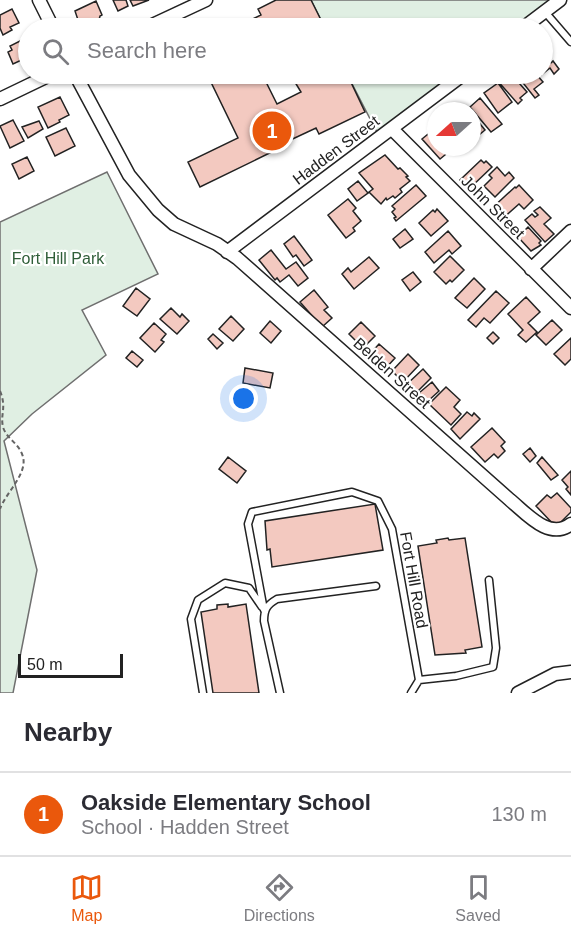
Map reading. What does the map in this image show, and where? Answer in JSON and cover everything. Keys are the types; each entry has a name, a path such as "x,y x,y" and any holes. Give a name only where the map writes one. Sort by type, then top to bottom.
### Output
{"street":[{"path":"39,0 48,18"},
{"path":"167,18 206,0"},
{"path":"536,18 560,0"},
{"path":"0,99 31,84"},
{"name":"Belden Street","path":"80,84 129,175 158,210 174,224 217,244 237,258 534,520 545,528 556,530 571,524"},
{"name":"Hadden Street","path":"227,252 451,84"},
{"name":"John Street","path":"392,129 571,308"},
{"path":"531,269 571,231"},
{"path":"518,693 555,674 571,672"}],"lane":[{"path":"544,12 549,18"},
{"path":"553,22 571,42"},
{"name":"Fort Hill Road","path":"280,693 264,621 248,524 252,512 352,492 378,501 392,529 419,680"},
{"path":"411,693 419,680 456,676 493,667 496,648 489,580"},
{"path":"203,693 191,619 198,600 225,583 249,588 264,610 277,599 376,586"}],"path":[{"path":"0,391 4,402 0,415 1,424 5,434 22,454 24,467 0,508"}],"green space":[{"path":"311,0 560,0 536,18 320,18"},
{"path":"352,84 451,84 380,138"},
{"name":"Fort Hill Park","path":"107,172 158,274 82,310 106,355 32,414 4,441 37,570 13,693 0,693 0,222"}],"building":[{"path":"113,0 126,0 128,6 118,11"},
{"path":"130,0 149,0 133,6"},
{"path":"276,0 311,0 320,18 255,18 261,15 258,9"},
{"path":"96,1 102,15 100,18 77,18 75,11"},
{"path":"12,9 18,21 18,23 10,27 12,30 3,35 0,28 0,15"},
{"path":"18,42 18,62 13,64 8,52 12,50 10,46"},
{"path":"553,61 559,69 553,72"},
{"path":"212,84 267,84 277,104 301,92 296,84 352,84 365,112 319,134 316,128 284,143 282,140 275,143 278,149 200,187 188,162 238,138"},
{"path":"499,84 512,102 498,113 484,93"},
{"path":"500,84 520,84 527,92 520,98 522,100 518,104"},
{"path":"524,84 540,84 534,89 539,95 535,98"},
{"path":"60,97 69,115 48,128 38,107"},
{"path":"480,98 502,124 491,132 481,120 481,102 476,102"},
{"path":"13,120 24,141 10,148 0,126"},
{"path":"39,121 43,129 28,138 22,127"},
{"path":"66,128 75,146 55,156 46,137"},
{"path":"427,135 427,145 422,139"},
{"path":"385,155 408,176 406,177 410,181 400,189 402,192 395,198 393,196 387,200 386,198 381,204 369,192 373,189 359,173"},
{"path":"27,157 34,171 19,179 12,164"},
{"path":"481,160 484,163 486,161 492,167 469,189 460,180"},
{"path":"497,167 505,176 509,172 514,178 495,197 484,186 492,178 489,175"},
{"path":"358,181 368,193 357,201 348,189"},
{"path":"416,185 426,196 396,221 392,212 395,209 392,206"},
{"path":"519,185 533,200 524,209 519,204 501,220 491,209"},
{"path":"348,199 356,208 353,211 361,221 353,228 355,231 346,238 328,215"},
{"path":"540,207 551,218 544,224 554,234 545,242 525,220 532,214 535,217 538,215 534,211"},
{"path":"437,209 448,221 431,236 419,223"},
{"path":"528,227 541,241 539,243 541,245 531,251 518,237"},
{"path":"405,229 413,239 400,248 393,239"},
{"path":"448,231 461,246 452,254 449,250 434,263 425,252"},
{"path":"294,236 312,260 304,266 296,255 293,257 284,244"},
{"path":"271,250 286,269 296,262 308,278 298,286 289,275 280,282 277,278 275,280 259,260"},
{"path":"450,256 464,270 452,282 450,280 446,284 434,272"},
{"path":"369,257 379,268 354,289 342,274 348,268 351,272"},
{"path":"413,272 421,282 410,291 402,280"},
{"path":"474,278 485,289 467,308 455,298"},
{"path":"136,288 150,299 137,316 123,306"},
{"path":"314,290 328,307 324,310 332,318 322,327 300,302"},
{"path":"496,291 509,303 490,323 484,318 476,327 468,320"},
{"path":"526,297 540,312 528,323 537,332 526,342 518,335 523,330 508,314"},
{"path":"171,308 180,317 182,314 189,321 177,334 160,319"},
{"path":"231,316 244,329 233,341 219,329"},
{"path":"552,320 562,330 546,345 536,335"},
{"path":"270,321 281,331 271,343 260,333"},
{"path":"361,322 375,336 363,348 349,334"},
{"path":"154,323 166,334 161,340 164,342 155,352 140,338"},
{"path":"493,332 499,338 493,344 487,338"},
{"path":"213,334 223,343 217,349 208,339"},
{"path":"571,338 571,359 565,365 554,354"},
{"path":"379,344 395,358 385,369 369,355"},
{"path":"132,351 143,360 137,367 126,358"},
{"path":"408,354 419,365 403,382 392,371"},
{"path":"245,368 273,373 270,388 243,383"},
{"path":"423,369 431,378 414,395 405,386"},
{"path":"432,382 439,391 427,402 419,393"},
{"path":"446,387 460,400 454,407 461,414 451,425 429,404"},
{"path":"467,412 472,416 474,413 480,419 460,439 451,429"},
{"path":"492,428 505,442 501,446 505,451 498,458 494,454 485,462 471,447"},
{"path":"530,448 536,456 530,462 523,454"},
{"path":"228,457 246,471 237,483 219,469"},
{"path":"542,457 558,475 551,480 537,463"},
{"path":"571,471 571,495 562,480"},
{"path":"557,493 571,508 571,512 556,527 536,506 547,495 551,498"},
{"path":"375,504 383,550 272,567 270,549 267,550 265,521"},
{"path":"448,538 449,540 465,538 482,647 465,650 466,653 435,655 418,546 437,543 436,540"},
{"path":"228,604 228,607 246,604 259,693 213,693 201,612 217,609 217,605"}],"place":[{"name":"Oakside Elementary School","path":"272,131"}]}
